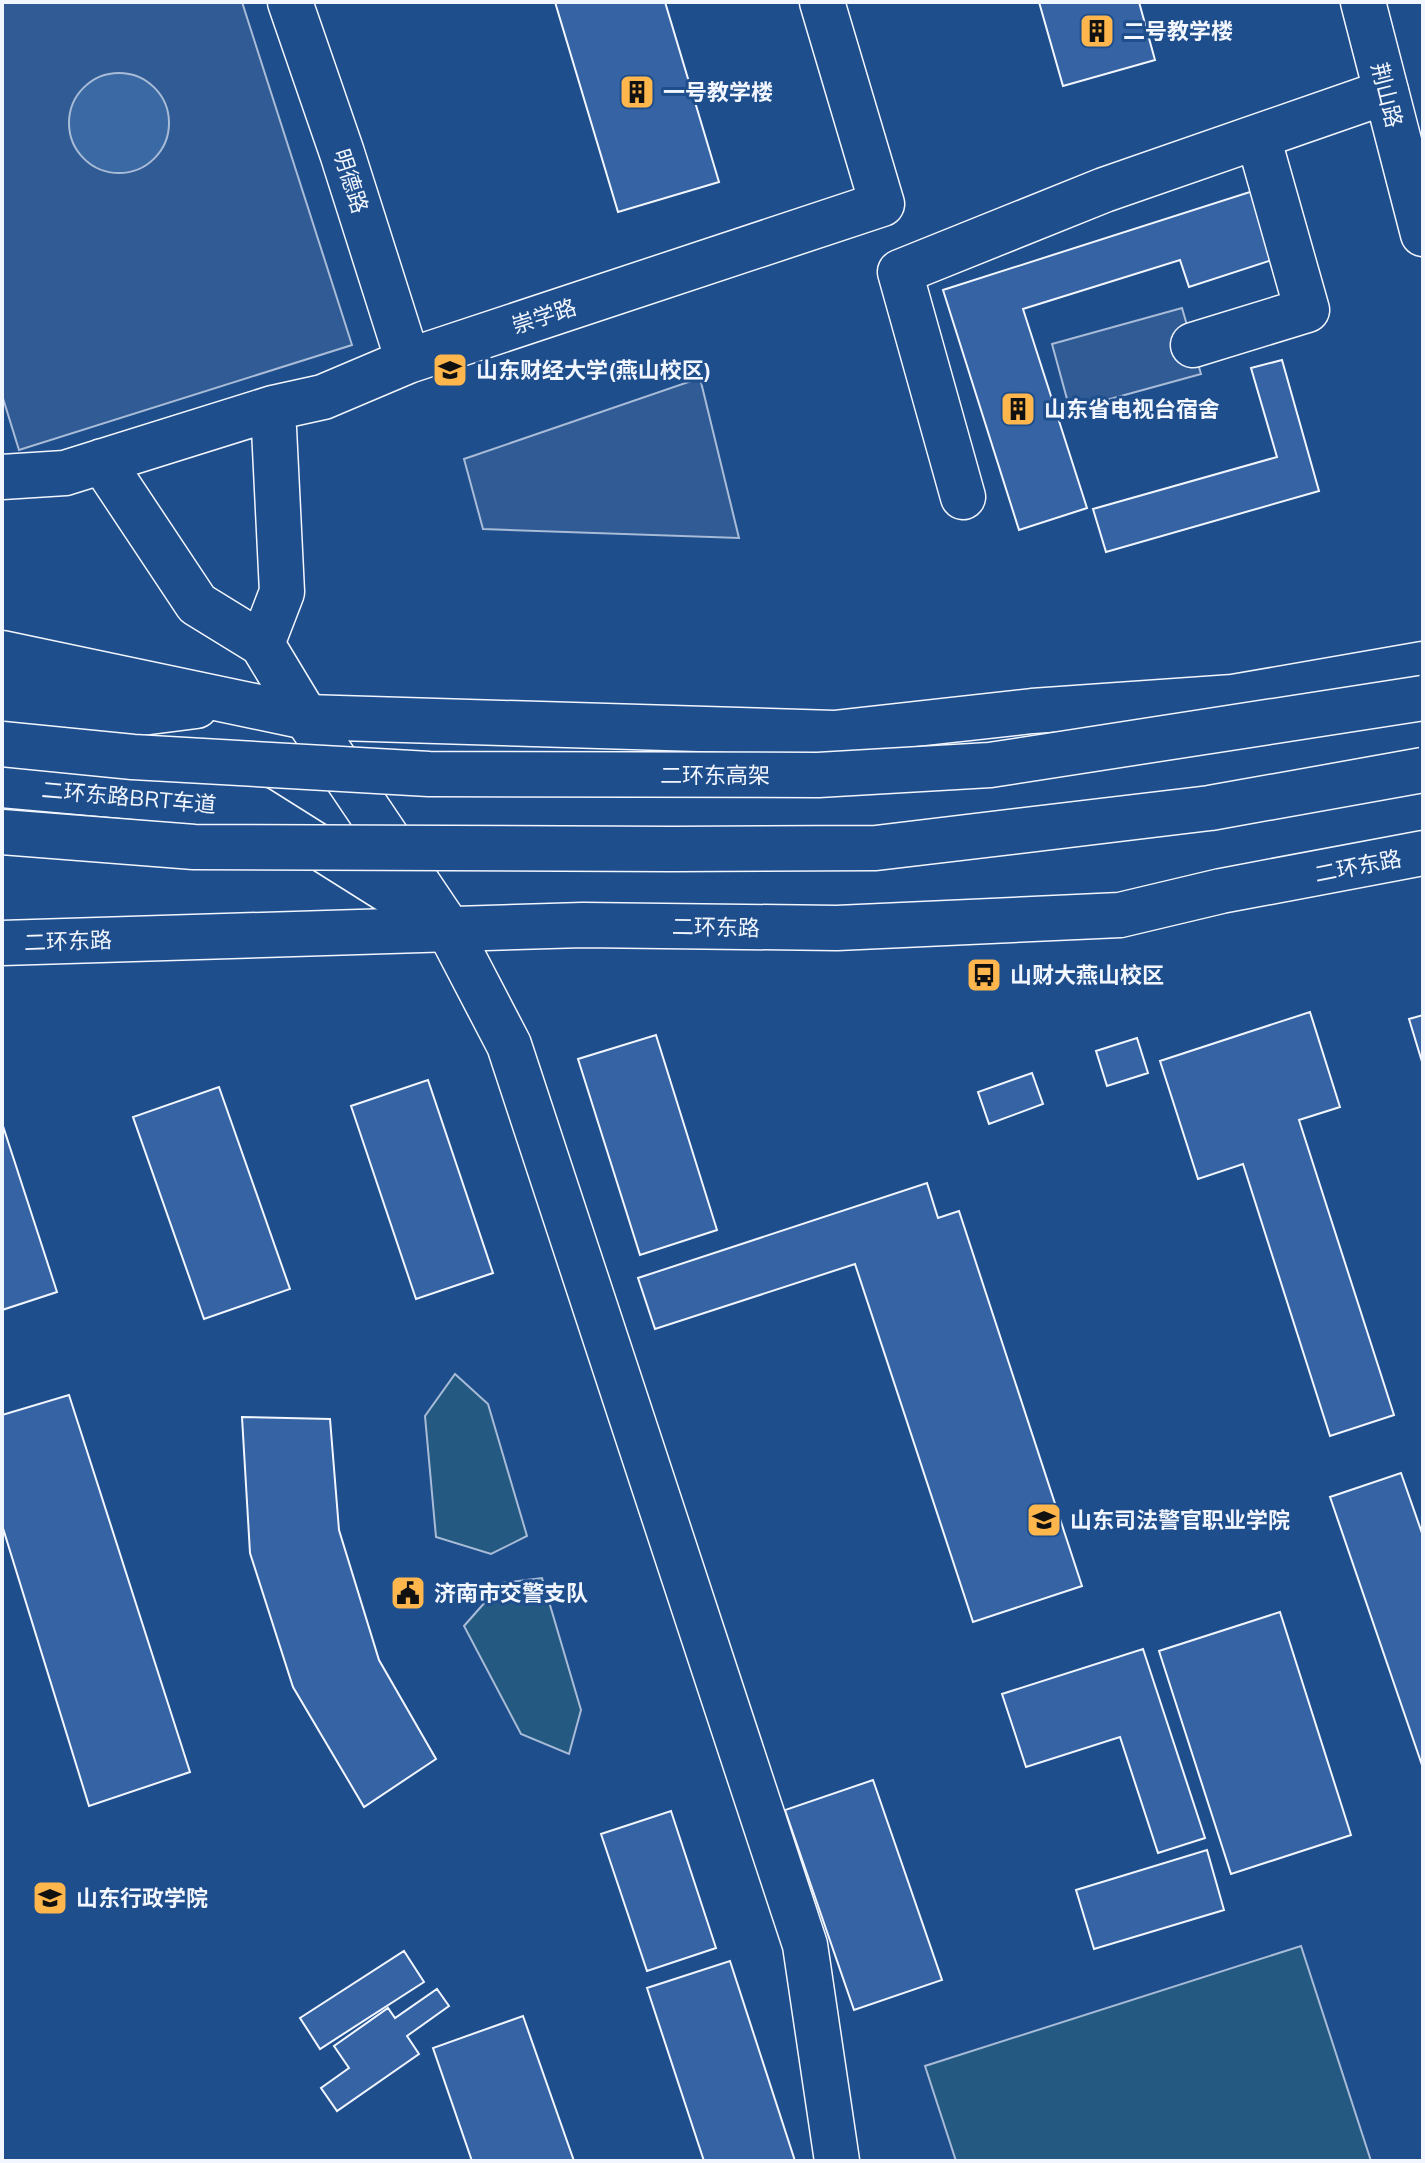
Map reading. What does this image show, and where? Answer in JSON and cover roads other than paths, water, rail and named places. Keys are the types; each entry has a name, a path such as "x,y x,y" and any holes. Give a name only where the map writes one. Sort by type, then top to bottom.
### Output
{"main road":[{"name":"明德路","path":"290,2 408,361"},
{"name":"崇学路","path":"2,477 65,473 273,408 323,397 408,361 882,204 822,2"},
{"name":"荆山路","path":"1363,2 1423,234"},
{"path":"963,497 900,272 1104,190 1386,92"},
{"path":"1193,345 1307,310 1258,137"},
{"path":"262,644 282,592 273,408"},
{"path":"102,461 197,604 262,644 306,717 448,928 509,1045 805,1945 837,2161"},
{"path":"2,653 306,717 834,733 1032,711 1233,697 1423,664"},
{"path":"2,689 230,701"},
{"name":"二环东高架","path":"2,744 133,757 429,774 818,775 990,765 1423,698"},
{"path":"2,724 55,724 230,701"},
{"path":"257,808 306,717"},
{"path":"2,832 194,847 876,848 1210,808 1423,770"},
{"name":"二环东路BRT车道","path":"2,785 257,808 448,928"},
{"name":"二环东路","path":"2,943 583,925 837,928 1120,915 1221,891 1423,853"}],"place":[{"name":"二号教学楼","path":"1097,31"},
{"name":"一号教学楼","path":"637,92"},
{"name":"山东财经大学(燕山校区)","path":"450,370"},
{"name":"山东省电视台宿舍","path":"1018,409"},
{"name":"山财大燕山校区","path":"984,975"},
{"name":"山东司法警官职业学院","path":"1044,1520"},
{"name":"济南市交警支队","path":"408,1593"},
{"name":"山东行政学院","path":"50,1898"}]}
